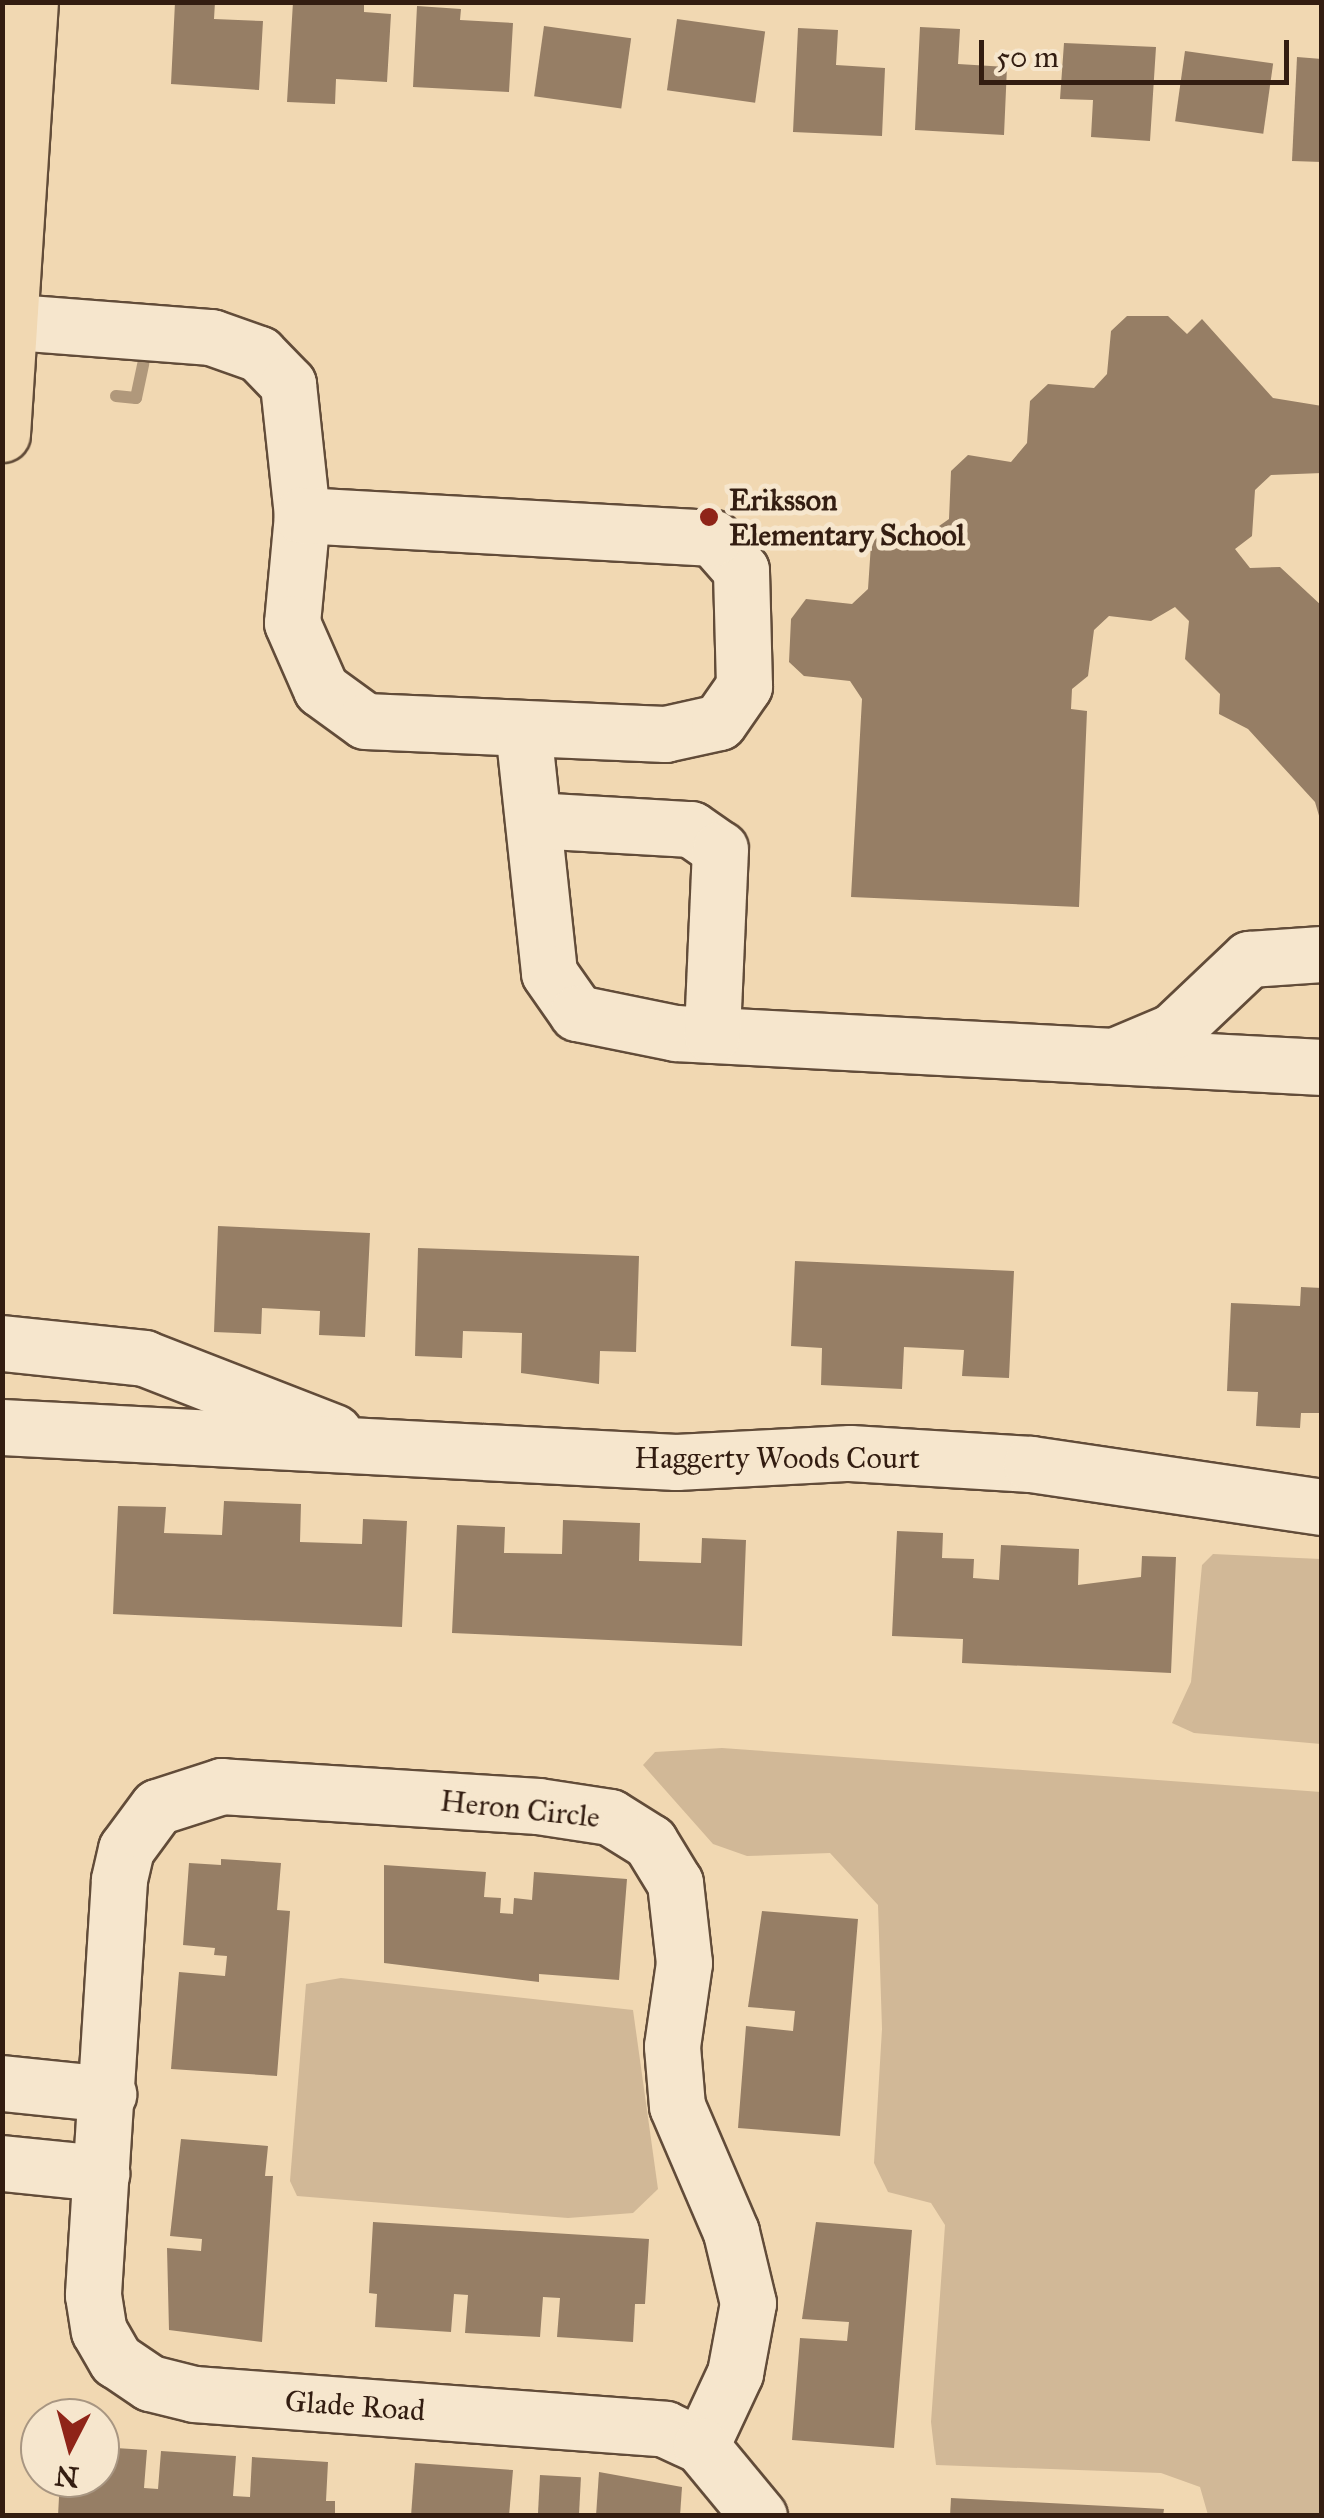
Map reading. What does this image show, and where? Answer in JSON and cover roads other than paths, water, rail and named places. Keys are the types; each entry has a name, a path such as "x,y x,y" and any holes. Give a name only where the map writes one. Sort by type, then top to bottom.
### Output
{"main road":[{"path":"2,434 6,321 30,2"}],"street":[{"path":"6,321 211,337 259,354 288,384 302,515 292,623 321,689 365,720 664,734 720,722 744,686 741,570 713,538 302,515"},
{"path":"523,729 549,973 577,1013 712,1035 1322,1068"},
{"path":"533,820 691,829 720,849 712,1035"},
{"path":"1114,1056 1173,1032 1249,960 1322,954"},
{"name":"Haggerty Woods Court","path":"2,1343 144,1358 350,1439"},
{"name":"Haggerty Woods Court","path":"2,1427 214,1442 350,1439 676,1462 850,1454 1031,1464 1322,1507"},
{"name":"Heron Circle","path":"108,2094 118,1880 132,1838 157,1807 222,1786 610,1817 650,1842 676,1883 684,1963 672,2046 677,2106 731,2232 748,2303 735,2373 701,2446"},
{"path":"2,2083 108,2094"},
{"name":"Glade Road","path":"108,2094 94,2313 116,2360 150,2384 194,2394 665,2428 701,2446 759,2516"},
{"path":"2,2164 101,2173"}],"waterway":[{"path":"116,396 136,398 143,364"}],"place":[{"name":"Eriksson Elementary School","path":"709,517"}]}
